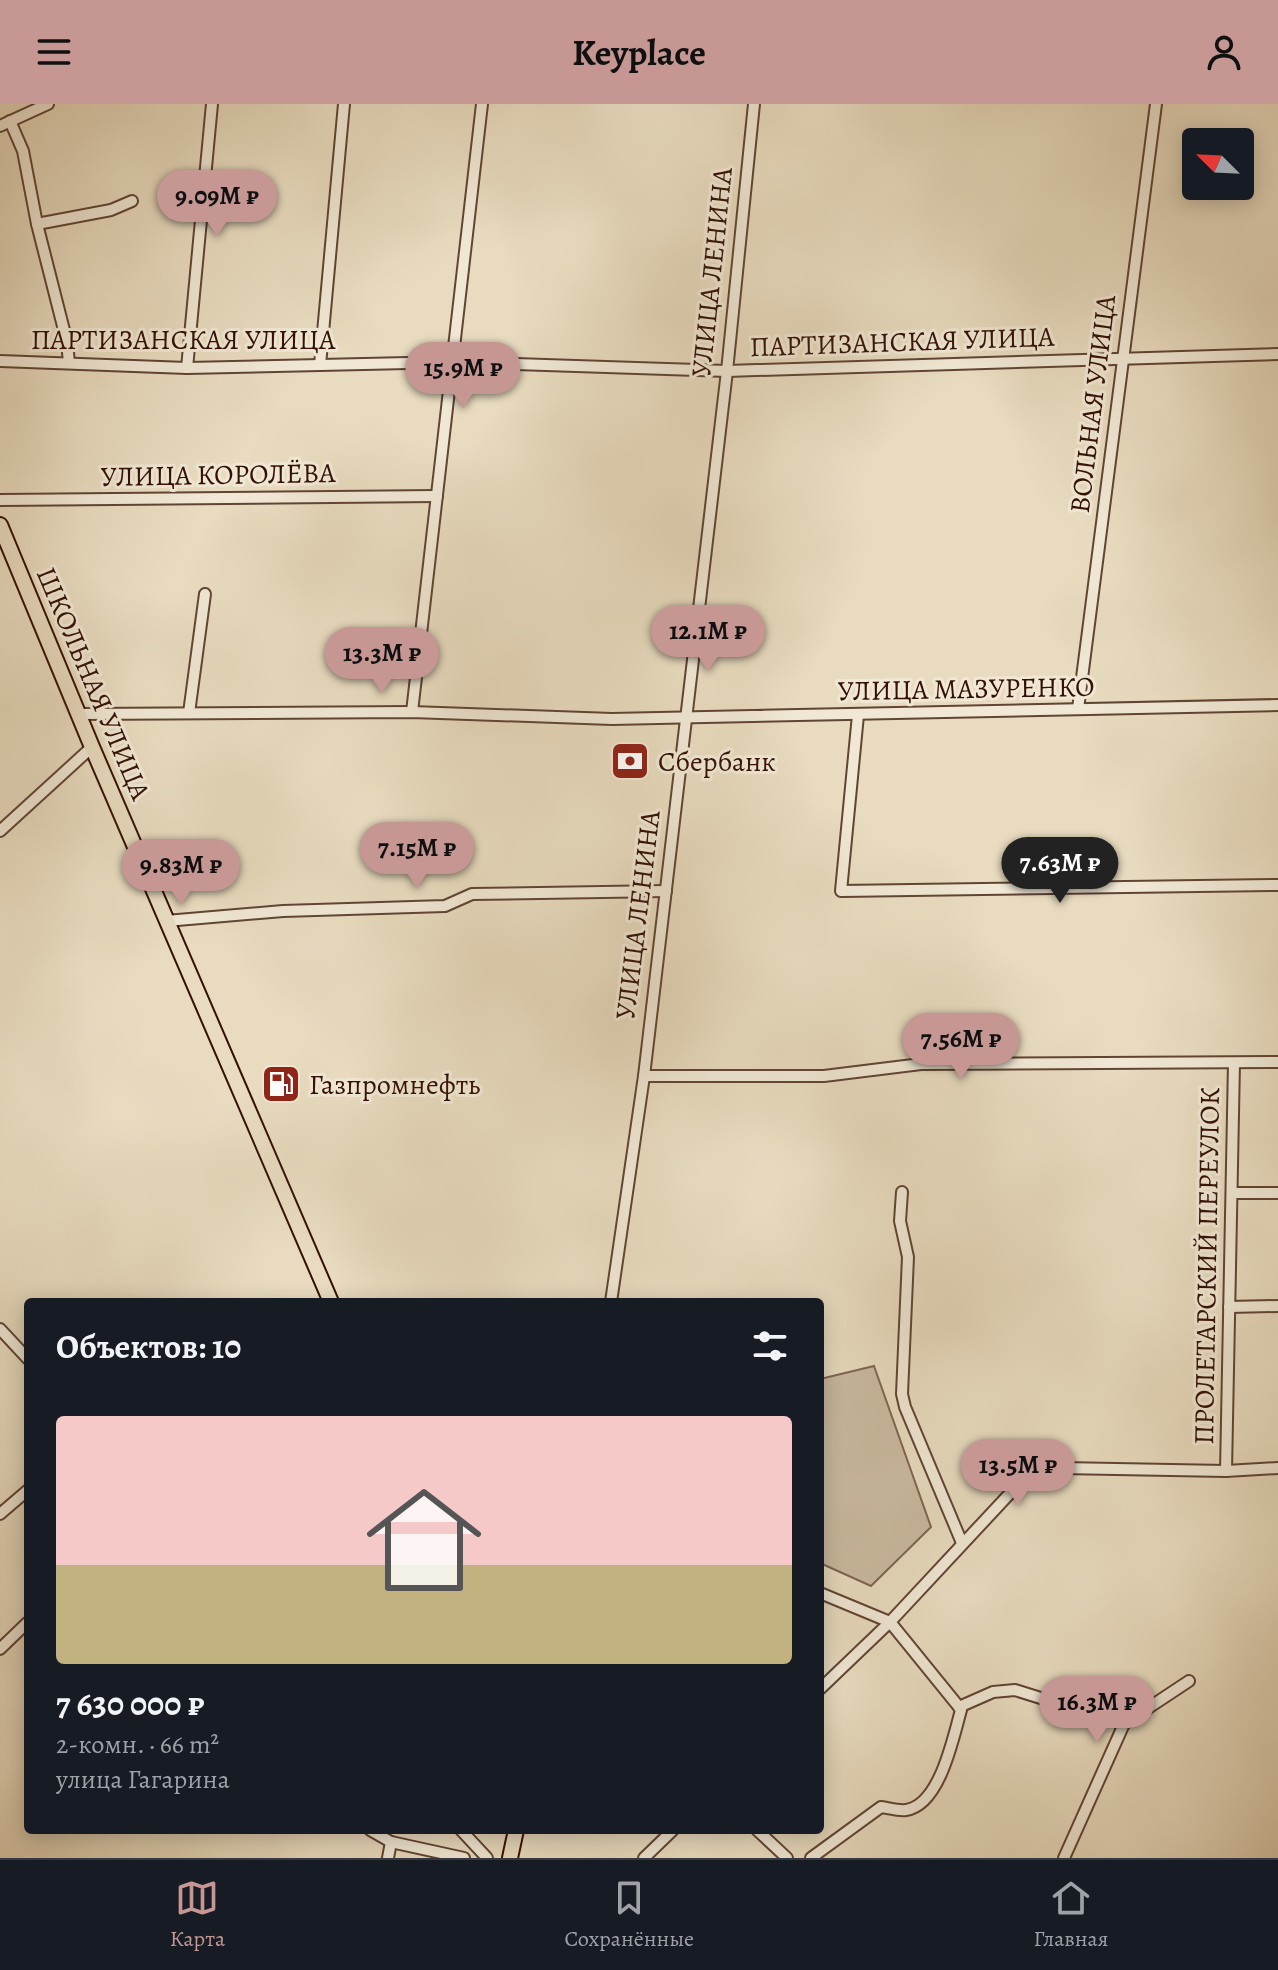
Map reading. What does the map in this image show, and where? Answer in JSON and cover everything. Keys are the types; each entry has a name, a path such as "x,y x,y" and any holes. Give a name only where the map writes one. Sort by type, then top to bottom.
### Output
{"main road":[{"name":"ШКОЛЬНАЯ УЛИЦА","path":"0,525 166,921 329,1298"},
{"path":"510,1858 515,1834"}],"street":[{"path":"48,104 5,124 23,151 37,224 67,342 69,363"},
{"path":"187,368 212,104"},
{"path":"320,365 344,104"},
{"path":"412,712 482,104"},
{"name":"УЛИЦА ЛЕНИНА","path":"612,1298 644,1076 727,371 754,104"},
{"name":"ВОЛЬНАЯ УЛИЦА","path":"1078,709 1156,104"},
{"path":"37,224 111,210 132,201"},
{"name":"ПАРТИЗАНСКАЯ УЛИЦА","path":"0,361 187,368 452,362 727,371 1278,354"},
{"name":"УЛИЦА КОРОЛЁВА","path":"0,500 437,496"},
{"path":"189,713 205,594"},
{"name":"УЛИЦА МАЗУРЕНКО","path":"79,714 412,712 612,719 1278,705"},
{"path":"858,715 841,891 1278,885"},
{"path":"0,831 92,747"},
{"path":"166,921 283,911 445,906 472,894 666,891"},
{"path":"644,1076 824,1076 921,1064 1278,1062"},
{"name":"ПРОЛЕТАРСКИЙ ПЕРЕУЛОК","path":"1226,1471 1234,1063"},
{"path":"902,1192 900,1221 908,1257 902,1394 962,1543"},
{"path":"1233,1193 1278,1193"},
{"path":"1229,1307 1278,1306"},
{"path":"0,1329 24,1355"},
{"path":"824,1685 890,1622 1028,1474 1061,1468 1226,1471 1278,1468"},
{"path":"0,1514 24,1493"},
{"path":"811,1858 881,1807 907,1810 926,1800 939,1779 961,1710 890,1622 824,1595"},
{"path":"0,1649 24,1626"},
{"path":"1064,1858 1124,1724 1189,1681"},
{"path":"959,1707 993,1692 1015,1690 1124,1724"},
{"path":"377,1834 391,1842 464,1858"},
{"path":"465,1834 487,1858"},
{"path":"644,1858 669,1834"},
{"path":"761,1834 787,1858"},
{"path":"388,1858 391,1842"}],"shaded area":[{"path":"874,1366 931,1527 871,1586 824,1565 824,1378"}],"place":[{"name":"Сбербанк","path":"630,761"},
{"name":"Газпромнефть","path":"281,1084"}]}
